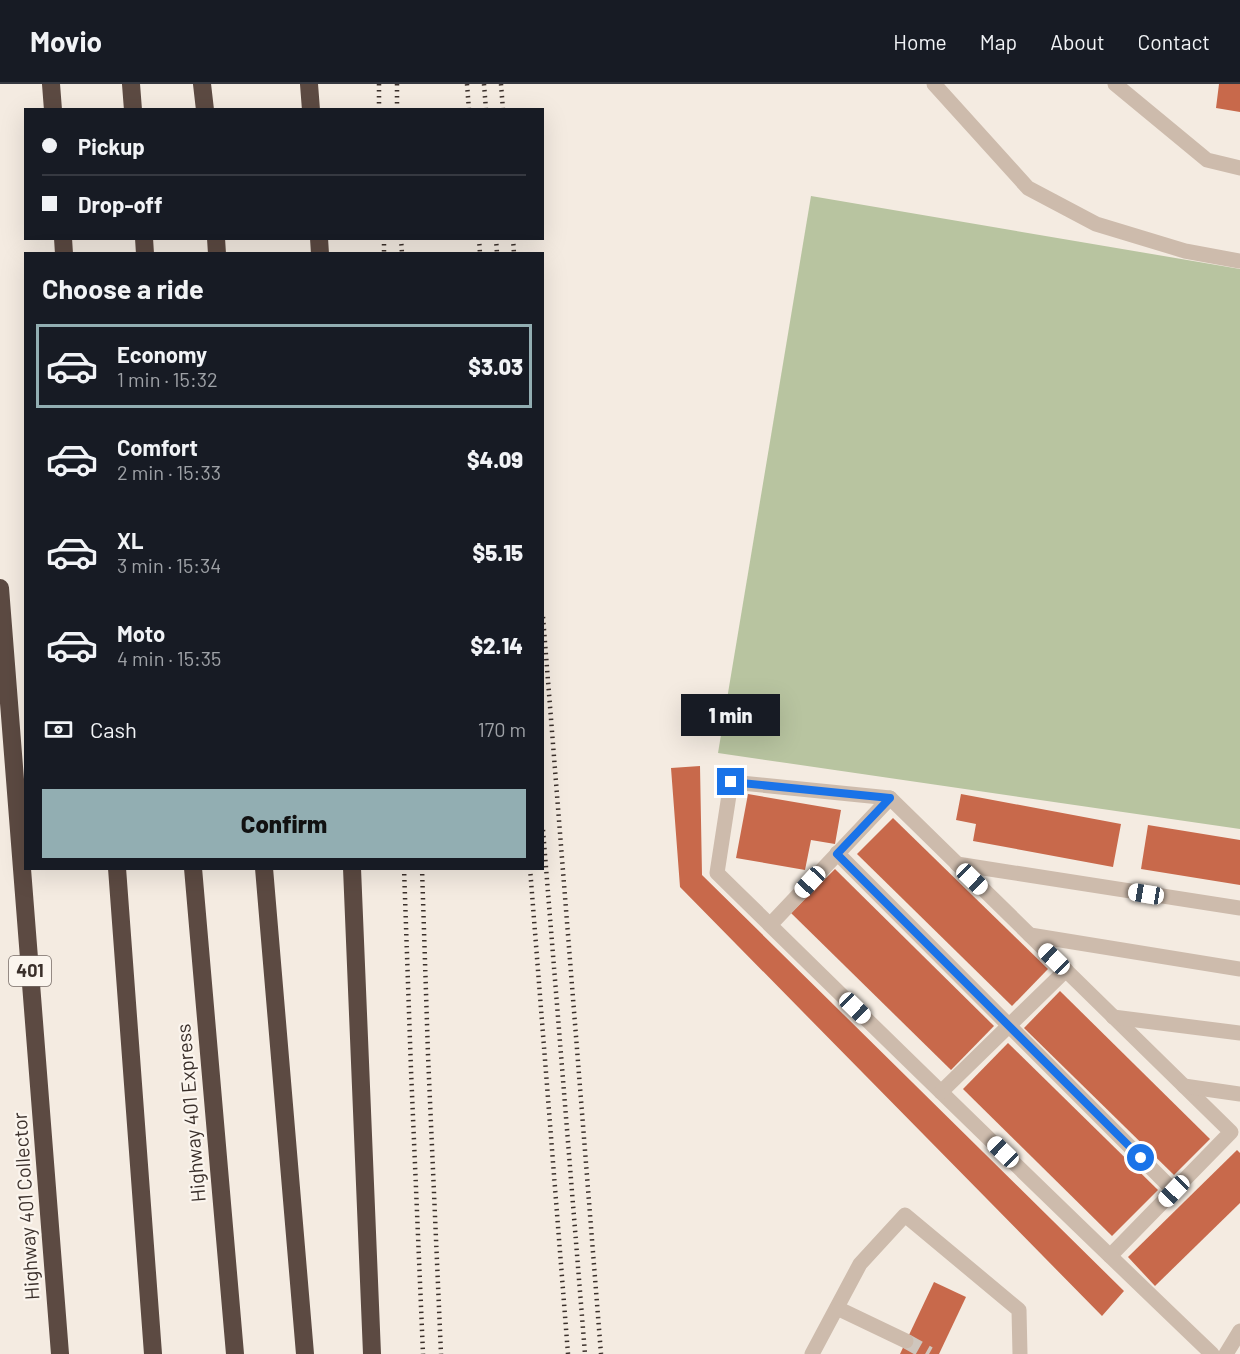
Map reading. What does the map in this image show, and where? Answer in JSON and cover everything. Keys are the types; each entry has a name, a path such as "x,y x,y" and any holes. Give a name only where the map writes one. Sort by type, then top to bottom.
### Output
{"highway":[{"path":"51,84 53,108"},
{"path":"131,84 133,108"},
{"path":"202,84 205,108"},
{"path":"309,84 311,108"},
{"name":"Highway 401 Collector","path":"0,588 60,1354"},
{"path":"117,870 153,1354"},
{"name":"Highway 401 Express","path":"193,870 235,1354"},
{"path":"264,870 304,1354"},
{"path":"352,870 372,1354"}],"street":[{"path":"934,84 1028,188 1096,224 1185,251 1240,261"},
{"path":"1114,84 1207,160 1240,168"},
{"path":"1110,1256 1231,1132 890,798 731,782 717,873 941,1092 1110,1256 1212,1354"},
{"path":"770,924 890,798"},
{"path":"837,854 1174,1191"},
{"path":"957,864 1240,908"},
{"path":"1030,935 1240,969"},
{"path":"941,1092 1066,970"},
{"path":"1113,1017 1240,1033"},
{"path":"1184,1086 1240,1094"},
{"path":"812,1354 860,1264 905,1215 1019,1310 1020,1354"},
{"path":"837,1308 906,1341"},
{"path":"1226,1354 1240,1332"}],"green space":[{"path":"811,196 1240,269 1240,829 718,753"}],"building":[{"path":"1219,84 1240,84 1240,112 1216,108"},
{"path":"700,766 702,875 1124,1291 1102,1316 680,887 671,768"},
{"path":"748,794 841,810 835,844 811,840 805,870 736,858"},
{"path":"961,794 1121,824 1113,867 973,841 976,824 956,820"},
{"path":"893,818 1048,969 1012,1006 857,854"},
{"path":"1148,825 1240,840 1240,885 1141,869"},
{"path":"835,869 994,1026 951,1070 791,913"},
{"path":"1060,991 1210,1139 1174,1175 1024,1028"},
{"path":"1008,1043 1158,1190 1112,1236 963,1089"},
{"path":"1237,1150 1240,1153 1240,1203 1155,1286 1128,1257"},
{"path":"934,1282 966,1297 939,1354 900,1354"}],"tunnel":[{"path":"906,1341 929,1354"}],"railway":[{"path":"379,84 379,108"},
{"path":"397,84 397,108"},
{"path":"467,84 469,108"},
{"path":"484,84 486,108"},
{"path":"501,84 503,108"},
{"path":"384,240 384,252"},
{"path":"401,240 402,252"},
{"path":"479,240 480,252"},
{"path":"496,240 497,252"},
{"path":"513,240 514,252"},
{"path":"544,630 601,1354"},
{"path":"544,842 585,1354"},
{"path":"404,870 423,1354"},
{"path":"422,870 441,1354"},
{"path":"530,870 568,1354"}],"route":[{"path":"731,782 890,798 837,854 1141,1158"}]}
